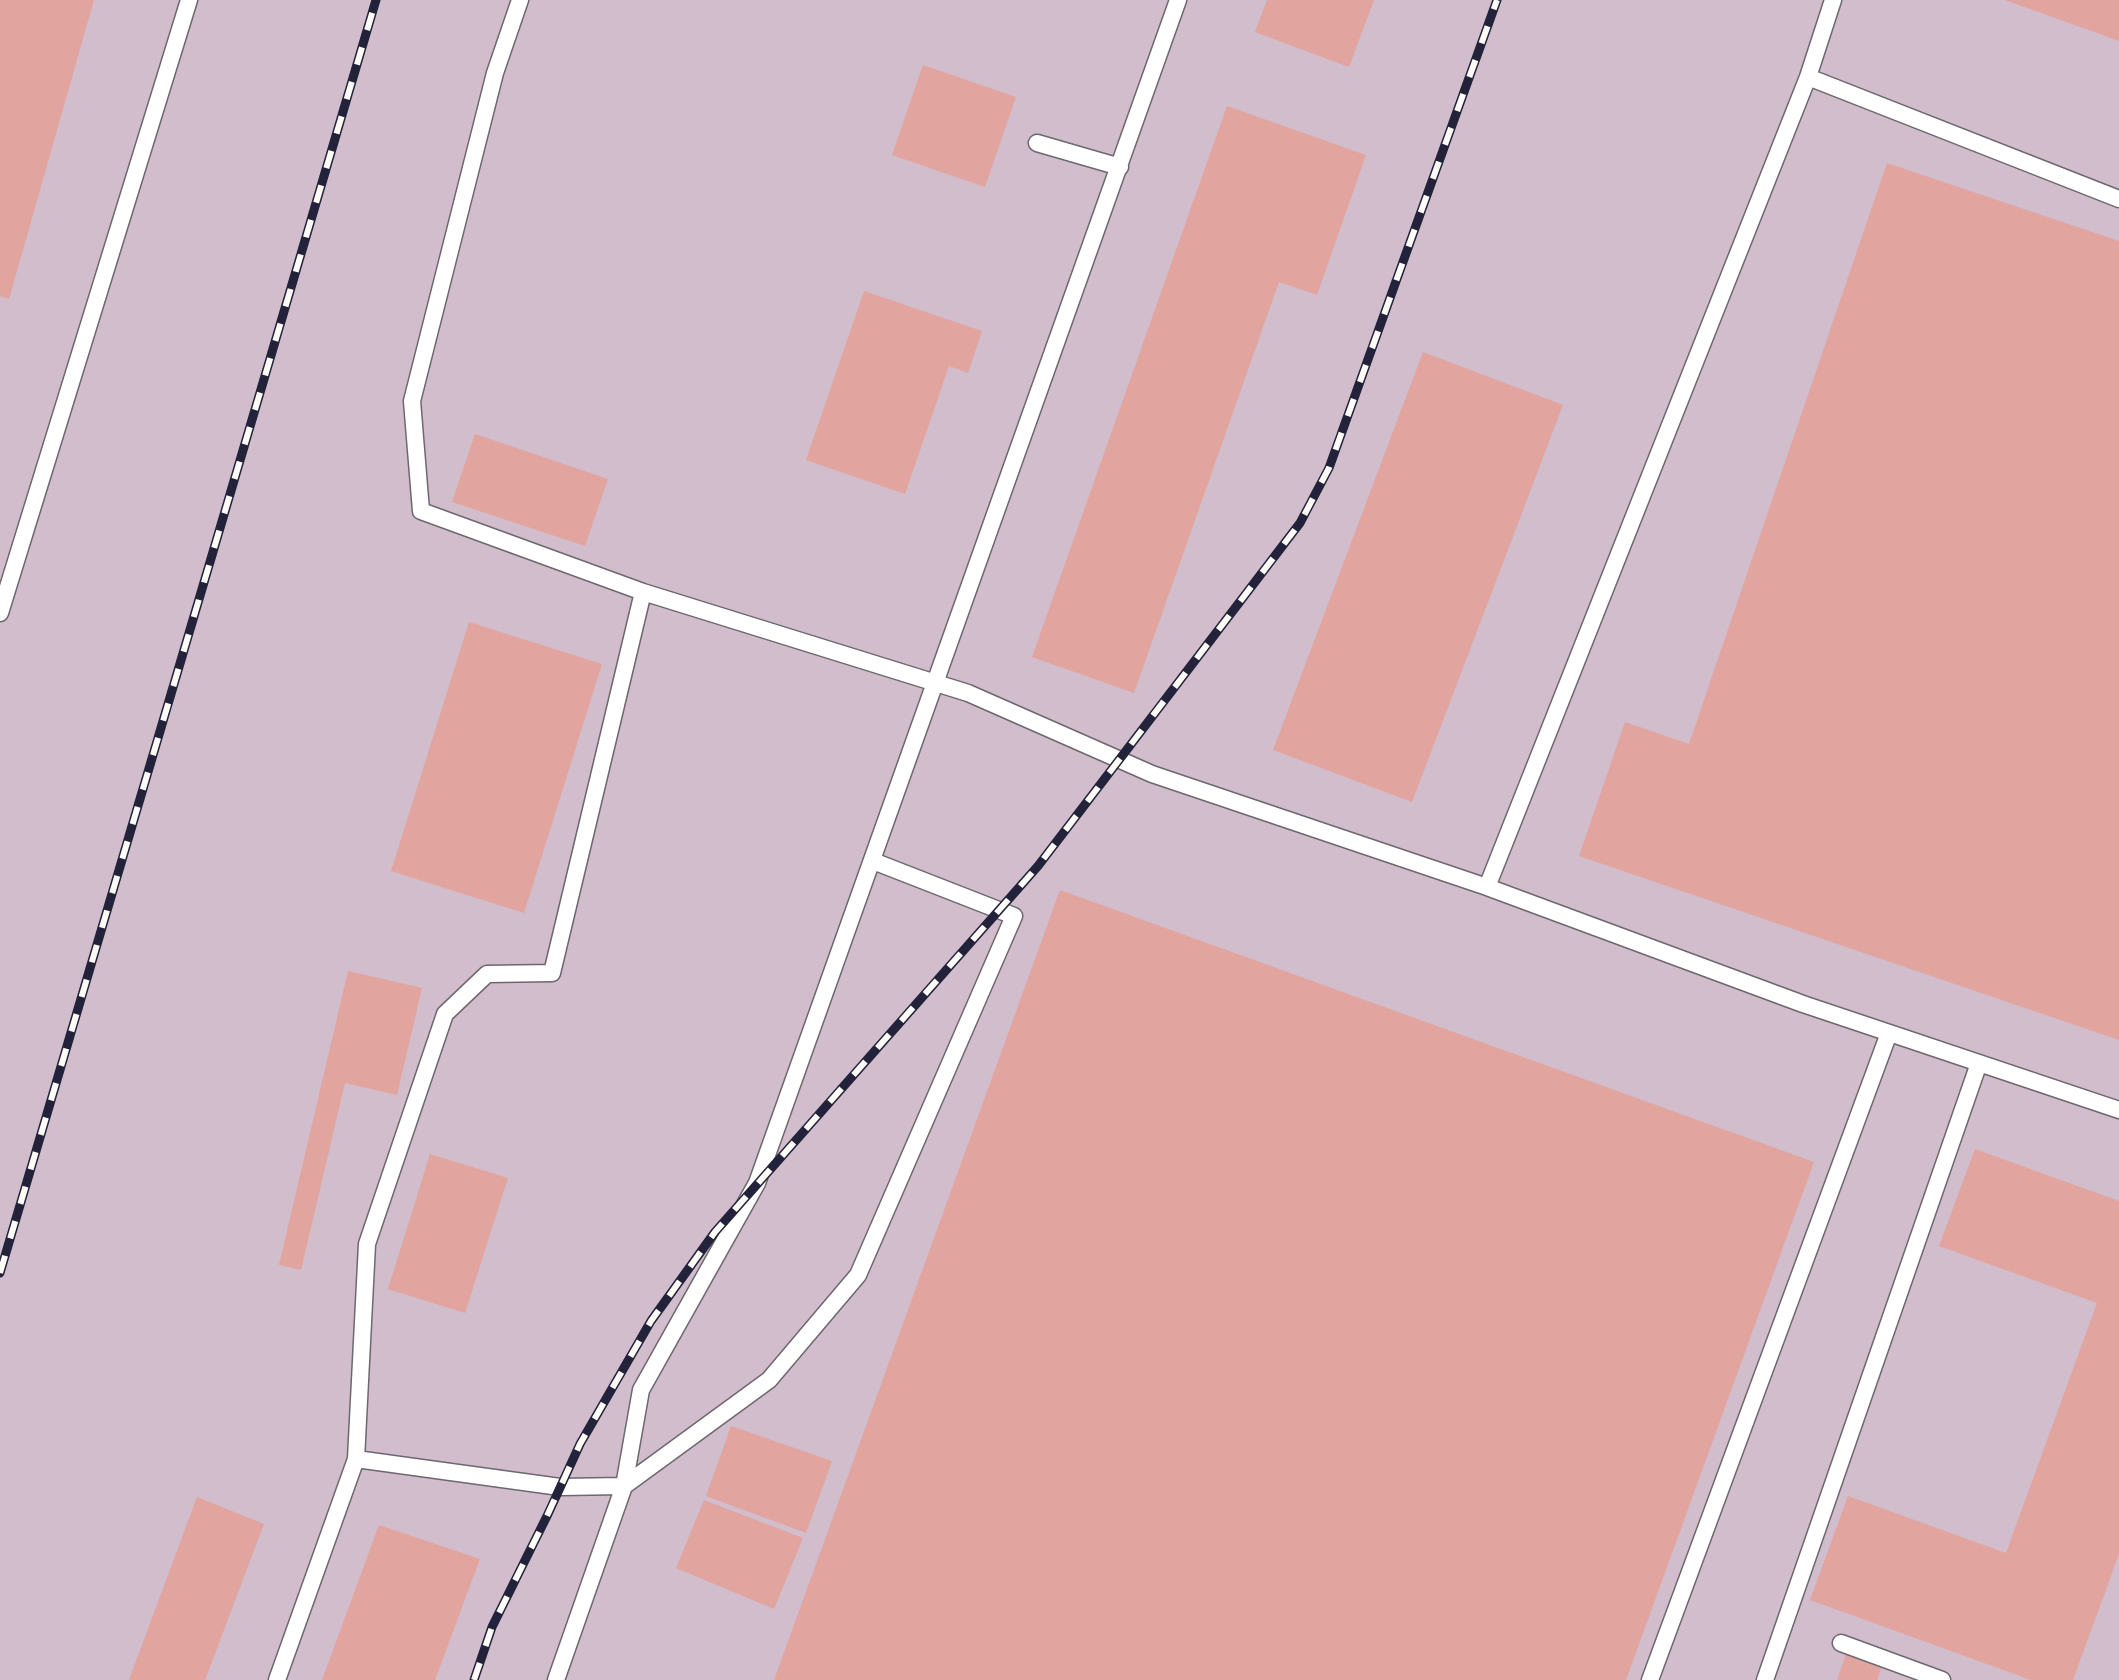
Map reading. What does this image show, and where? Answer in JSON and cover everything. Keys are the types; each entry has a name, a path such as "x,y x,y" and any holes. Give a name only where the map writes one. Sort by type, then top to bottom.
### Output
{"lane":[{"path":"0,613 189,0"},
{"path":"520,0 495,73 412,401 421,511 643,592 968,693 1152,774 1487,887 1788,999 2119,1110"},
{"path":"556,1680 624,1486 641,1390 757,1183 1178,0"},
{"path":"1487,887 1808,77 1833,0"},
{"path":"1808,77 2119,199"},
{"path":"1037,143 1120,167"},
{"path":"277,1680 356,1459 367,1244 445,1014 487,974 552,973 643,592"},
{"path":"356,1459 560,1487 624,1486 769,1380 858,1275 1014,916 873,861"},
{"path":"1650,1680 1889,1033"},
{"path":"1765,1680 1979,1063"},
{"path":"1841,1643 1942,1680"}],"shaded area":[{"path":"0,0 2119,0 2119,1680 0,1680"}],"building":[{"path":"0,0 94,0 9,299 0,296"},
{"path":"1267,0 1374,0 1349,67 1255,32"},
{"path":"2005,0 2119,0 2119,41"},
{"path":"923,65 1016,97 985,187 892,155"},
{"path":"1227,106 1366,155 1317,295 1279,282 1134,693 1032,657"},
{"path":"1887,163 2119,241 2119,1040 1579,856 1625,722 1689,744"},
{"path":"864,291 982,331 968,373 949,366 905,494 806,460"},
{"path":"1423,352 1563,405 1412,802 1273,750"},
{"path":"475,434 608,479 585,546 452,502"},
{"path":"469,622 602,664 524,913 391,871"},
{"path":"1060,890 1814,1162 1626,1680 774,1680"},
{"path":"348,971 422,988 397,1095 345,1083 301,1270 279,1265"},
{"path":"1975,1149 2119,1201 2119,1554 2073,1680 2031,1680 1810,1600 1848,1496 2006,1553 2097,1303 1939,1246"},
{"path":"430,1154 508,1178 465,1313 388,1289"},
{"path":"731,1426 832,1461 806,1533 706,1496"},
{"path":"197,1497 264,1524 205,1680 129,1680"},
{"path":"704,1500 803,1538 774,1609 676,1568"},
{"path":"379,1525 480,1559 435,1680 322,1680"},
{"path":"1846,1654 1882,1666 1877,1680 1837,1680"}],"railway":[{"path":"0,1273 376,0"},
{"path":"474,1680 492,1627 580,1444 651,1321 715,1232 1038,866 1300,523 1329,468 1497,0"}]}
